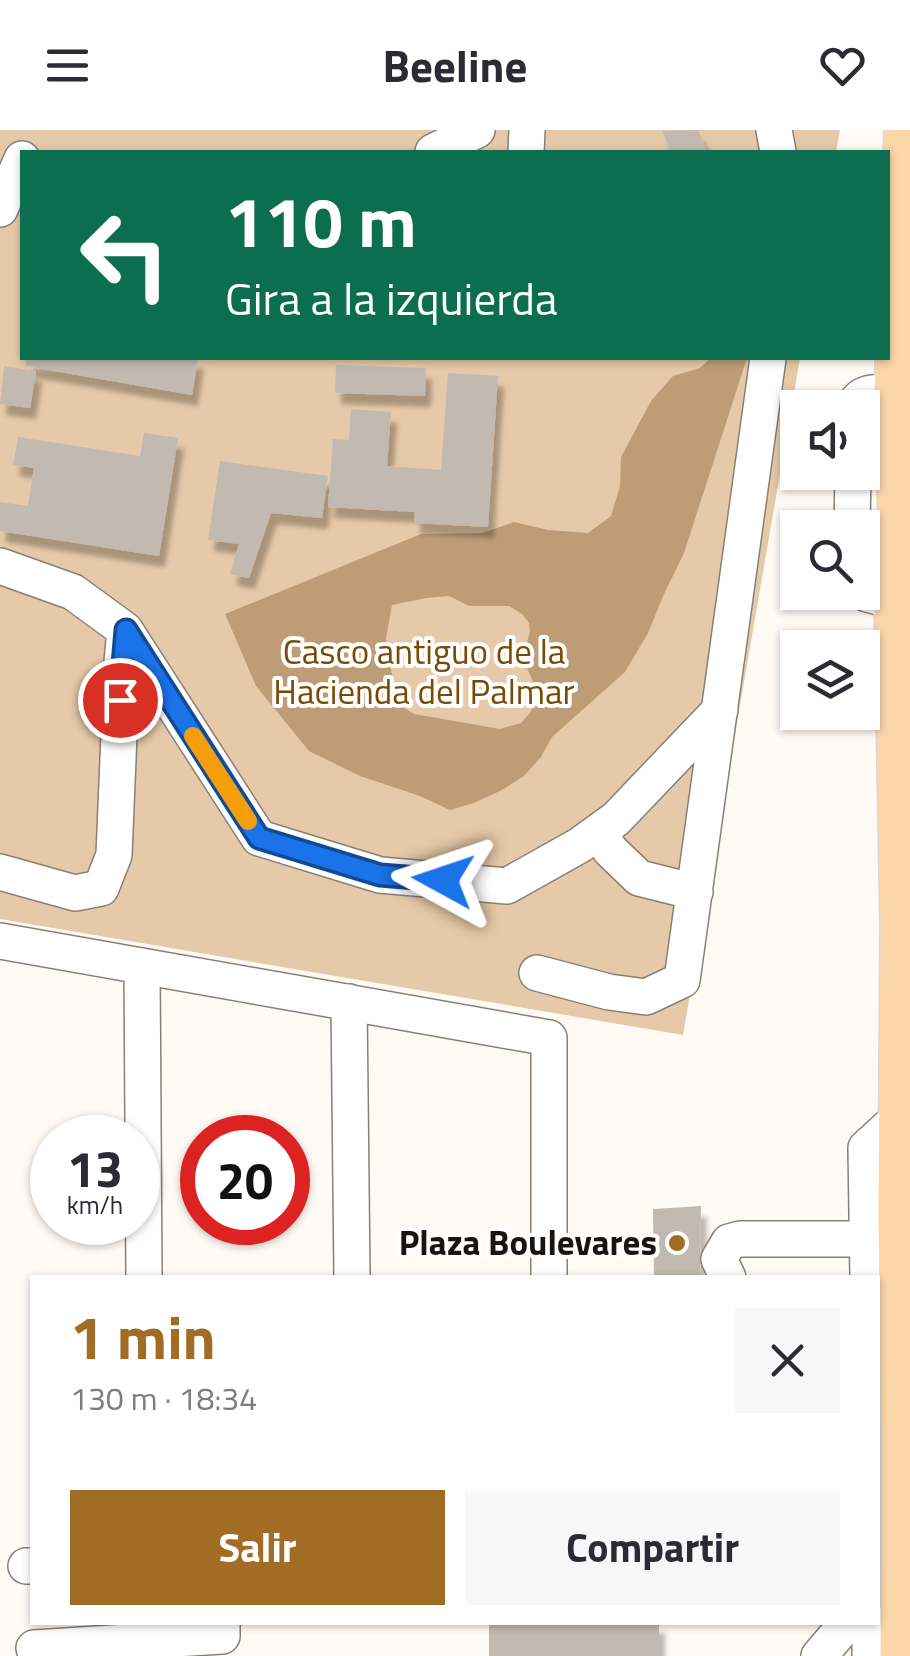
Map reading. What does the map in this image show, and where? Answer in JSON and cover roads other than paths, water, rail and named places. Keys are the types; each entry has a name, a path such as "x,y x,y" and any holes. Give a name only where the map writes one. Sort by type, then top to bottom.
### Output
{"main road":[{"path":"903,1656 891,1471 893,1219 906,1125 903,926 880,596 900,520 907,130"}],"street":[{"path":"437,150 477,130"},
{"path":"0,209 20,164"},
{"path":"537,973 646,998 682,980 768,360"},
{"path":"0,566 73,592 126,630 259,838 380,875 506,886 580,846 616,819 720,710"},
{"path":"0,872 75,893 101,888 114,855 126,630"},
{"path":"600,832 610,850 639,878 695,892"},
{"path":"0,941 549,1038 550,1275"},
{"path":"142,966 144,1275"},
{"path":"349,1002 352,1275"},
{"path":"727,1275 719,1259 729,1242 893,1219"},
{"path":"869,1275 893,1219"},
{"path":"34,1648 222,1636 222,1625"},
{"path":"818,1656 845,1625"},
{"path":"870,1625 870,1656"}],"place":[{"name":"Plaza Boulevares","path":"677,1243"}],"park label":[{"name":"Casco antiguo de la Hacienda del Palmar","path":"424,672"}]}
